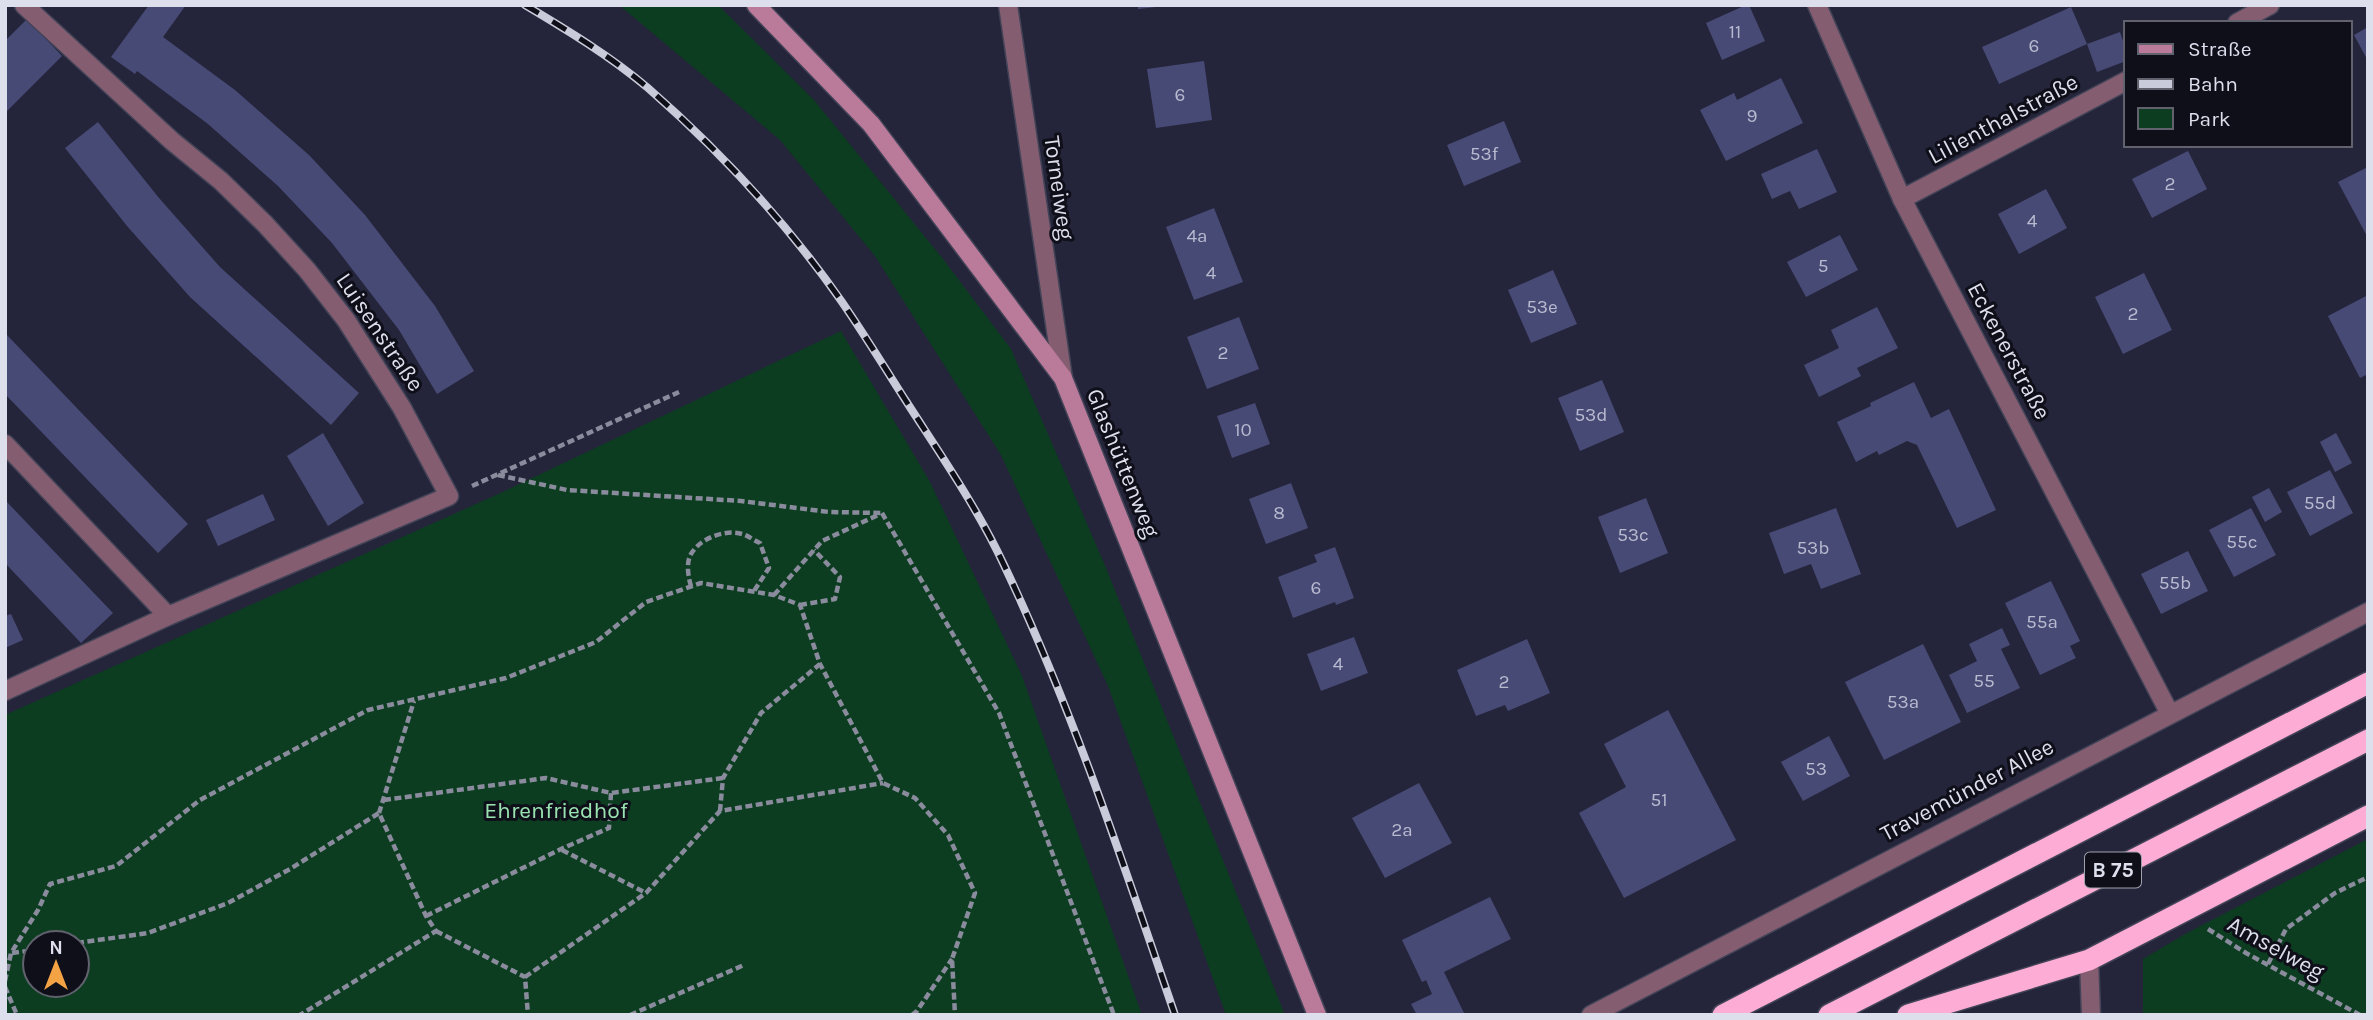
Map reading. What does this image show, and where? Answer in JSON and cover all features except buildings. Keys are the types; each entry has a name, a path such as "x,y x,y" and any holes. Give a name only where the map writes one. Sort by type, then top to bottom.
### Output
{"highway":[{"name":"B 75","path":"1723,1015 2368,683"},
{"name":"B 75","path":"1829,1015 2368,740"},
{"path":"1908,1015 2089,960 2368,816"}],"street":[{"name":"Luisenstraße","path":"23,5 172,141 221,181 307,270 346,320 402,408 449,496"},
{"name":"Glashüttenweg","path":"756,5 871,124 1063,378 1317,1015"},
{"name":"Torneiweg","path":"1008,5 1063,378"},
{"name":"Eckenerstraße","path":"1817,5 1902,199 2170,714"},
{"path":"2241,21 2270,5"},
{"name":"Lilienthalstraße","path":"1902,199 2124,82"},
{"path":"5,444 168,616"},
{"path":"5,691 168,616 449,496"},
{"name":"Travemünder Allee","path":"1591,1015 2368,612"},
{"path":"2089,960 2091,1015"}],"path":[{"path":"449,496 679,392"},
{"path":"498,475 567,490 741,501 829,512 882,513"},
{"path":"774,595 822,541 882,513"},
{"path":"882,513 999,713 1114,1015"},
{"path":"691,586 688,577 690,554 706,540 721,534 743,534 760,543 769,568 754,591"},
{"path":"5,981 11,953 38,910 50,884 116,866 200,800 368,710 506,678 596,642 646,603 701,583 774,595 800,605 835,599 840,577 814,550"},
{"path":"800,605 820,664 883,783"},
{"path":"525,977 646,894 720,811 723,778 761,713 820,664"},
{"path":"91,941 148,933 228,903 290,869 379,813 415,701"},
{"path":"384,800 546,778 611,793 723,778"},
{"path":"720,811 883,783 915,798 948,835 975,893 952,959 912,1015"},
{"path":"426,916 609,828 611,793"},
{"path":"379,813 426,916 436,931 525,977"},
{"path":"561,849 646,894"},
{"path":"2269,964 2286,929 2335,894 2368,877"},
{"name":"Amselweg","path":"2174,914 2195,921 2360,1015"},
{"path":"300,1015 436,931"},
{"path":"11,953 21,952"},
{"path":"952,959 955,1015"},
{"path":"630,1015 744,965"},
{"path":"525,977 528,1015"},
{"path":"5,987 17,1015"}],"green space":[{"path":"619,5 719,6 814,100 943,259 1011,349 1104,563 1285,1015 1226,1015 1108,686 1001,455 875,256 780,140"},
{"name":"Ehrenfriedhof","path":"841,331 930,482 1022,676 1142,1015 5,1015 5,715 505,491"},
{"path":"2368,839 2368,1015 2143,1015 2143,959 2187,933"}],"railway":[{"path":"525,5 619,65 648,88 701,137 751,189 799,244 842,302 945,461 993,543 1053,675 1096,787 1175,1015"}]}
